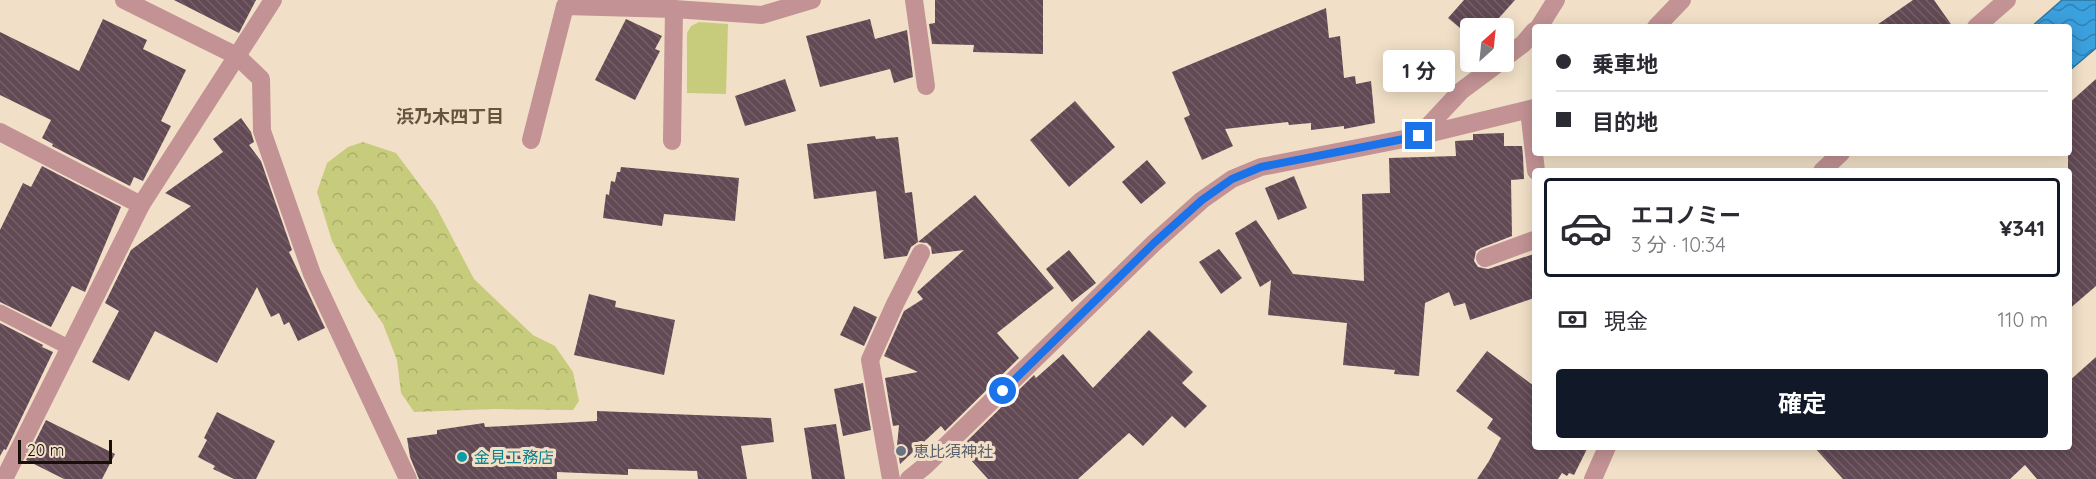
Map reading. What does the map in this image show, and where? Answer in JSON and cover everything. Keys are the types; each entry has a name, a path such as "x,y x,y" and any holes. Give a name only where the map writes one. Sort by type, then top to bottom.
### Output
{"street":[{"path":"124,0 237,56 261,79 262,130 312,274 408,479"},
{"path":"4,479 141,205 273,0"},
{"path":"531,140 565,6 674,9 762,15 812,0"},
{"path":"914,0 926,86"},
{"path":"1541,24 1556,0"},
{"path":"1659,24 1682,0"},
{"path":"1979,24 2007,0"},
{"path":"672,141 674,9"},
{"path":"1514,51 1532,33"},
{"path":"1419,136 1461,91 1486,72"},
{"path":"909,479 1154,243 1202,200 1232,179 1261,167 1419,136 1532,109"},
{"path":"0,132 141,205"},
{"path":"1825,168 1838,156"},
{"path":"1485,258 1532,241"},
{"path":"891,479 870,360 921,253"},
{"path":"1593,479 1606,450"}],"lane":[{"path":"0,312 70,348"}],"green space":[{"path":"699,22 728,24 726,94 687,93 687,33 691,26"},
{"path":"363,142 396,153 435,205 474,279 533,335 555,346 573,372 579,401 573,410 494,409 414,412 401,393 397,360 383,324 358,288 332,241 317,192 327,163 348,147"}],"water":[{"path":"2062,0 2096,0 2096,48 2072,68 2072,24 2034,24"}],"building":[{"path":"174,0 256,0 239,33"},
{"path":"935,0 1043,0 1043,54 973,52 974,45 932,44 929,24 935,23"},
{"path":"1464,0 1515,0 1499,18 1460,18 1460,28 1448,18"},
{"path":"1913,0 1934,0 1951,24 1878,24"},
{"path":"1326,8 1329,38 1340,36 1344,78 1355,76 1356,84 1371,81 1375,123 1344,129 1344,126 1311,130 1311,123 1289,125 1288,122 1225,129 1233,146 1202,160 1184,118 1190,115 1172,72"},
{"path":"103,19 147,40 143,49 186,70 161,121 171,126 143,181 134,177 130,186 52,146 53,144 42,138 51,120 0,95 0,32 79,71"},
{"path":"626,19 662,36 655,49 660,51 635,100 595,80"},
{"path":"870,19 875,39 907,30 913,77 894,83 890,69 820,87 806,36"},
{"path":"785,79 796,111 745,126 735,96"},
{"path":"2096,79 2096,286 2072,307 2072,168 2068,168 2068,156 2072,156 2072,100"},
{"path":"1075,101 1115,147 1069,187 1030,140"},
{"path":"241,118 251,132 254,142 249,145 261,161 292,250 289,252 325,328 298,341 289,322 284,325 279,313 271,317 257,287 217,363 155,331 129,381 92,362 119,311 105,303 131,250 191,206 165,193 223,152 213,139"},
{"path":"1504,133 1504,146 1522,146 1524,179 1511,180 1512,236 1476,251 1474,261 1478,267 1488,269 1532,255 1532,299 1470,320 1465,303 1454,306 1449,292 1425,303 1419,376 1394,374 1395,370 1343,365 1347,323 1268,315 1271,280 1260,287 1235,233 1256,220 1293,274 1364,281 1362,194 1390,193 1389,158 1456,156 1455,141 1473,140 1473,134"},
{"path":"875,136 876,139 898,137 905,193 912,192 918,242 911,247 907,256 884,259 876,191 814,199 807,144"},
{"path":"1147,160 1166,183 1141,204 1122,182"},
{"path":"42,166 121,207 85,292 72,286 51,327 0,302 0,230 23,183 31,187"},
{"path":"621,167 739,178 735,221 664,214 662,226 603,218 606,194 609,195 611,181 615,182 617,172 620,172"},
{"path":"1294,176 1307,208 1278,220 1265,188"},
{"path":"975,195 1054,288 997,333 1019,358 945,431 941,426 900,464 897,446 899,425 893,426 885,378 918,372 884,356 904,311 923,299 917,292 964,250 932,254 931,247 927,243 918,242"},
{"path":"1219,249 1242,278 1221,294 1199,262"},
{"path":"1069,250 1096,283 1072,302 1046,269"},
{"path":"589,294 616,301 615,307 675,320 664,375 574,355"},
{"path":"854,306 877,317 864,346 840,335"},
{"path":"0,323 53,352 6,450 4,449 0,456"},
{"path":"1149,330 1193,372 1182,383 1207,406 1185,428 1172,416 1143,446 1129,433 1078,479 988,479 960,448 1034,375 1036,378 1063,354 1093,388"},
{"path":"1487,351 1532,385 1532,450 1586,450 1574,475 1569,473 1567,476 1562,473 1558,479 1477,479 1501,438 1487,428 1493,419 1456,391"},
{"path":"2096,357 2096,479 2037,479 2025,465 2010,479 1843,479 1817,450 2072,450 2072,378"},
{"path":"863,383 871,430 843,436 834,389"},
{"path":"597,411 771,418 774,442 741,446 747,479 698,479 697,471 628,469 628,475 557,472 557,479 419,479 410,457 407,438 437,434 437,430 484,423 485,427 597,421"},
{"path":"217,412 275,441 256,479 234,479 213,469 215,466 198,457 207,440 204,438"},
{"path":"46,420 115,454 102,479 64,479 26,460"},
{"path":"836,424 845,479 812,479 804,428"}],"place":[{"name":"恵比須神社","path":"901,451"},
{"name":"金見工務店","path":"462,457"}],"district":[{"name":"浜乃木四丁目","path":"450,116"}],"route":[{"path":"1003,391 1154,243 1202,200 1232,179 1261,167 1419,136"}]}
